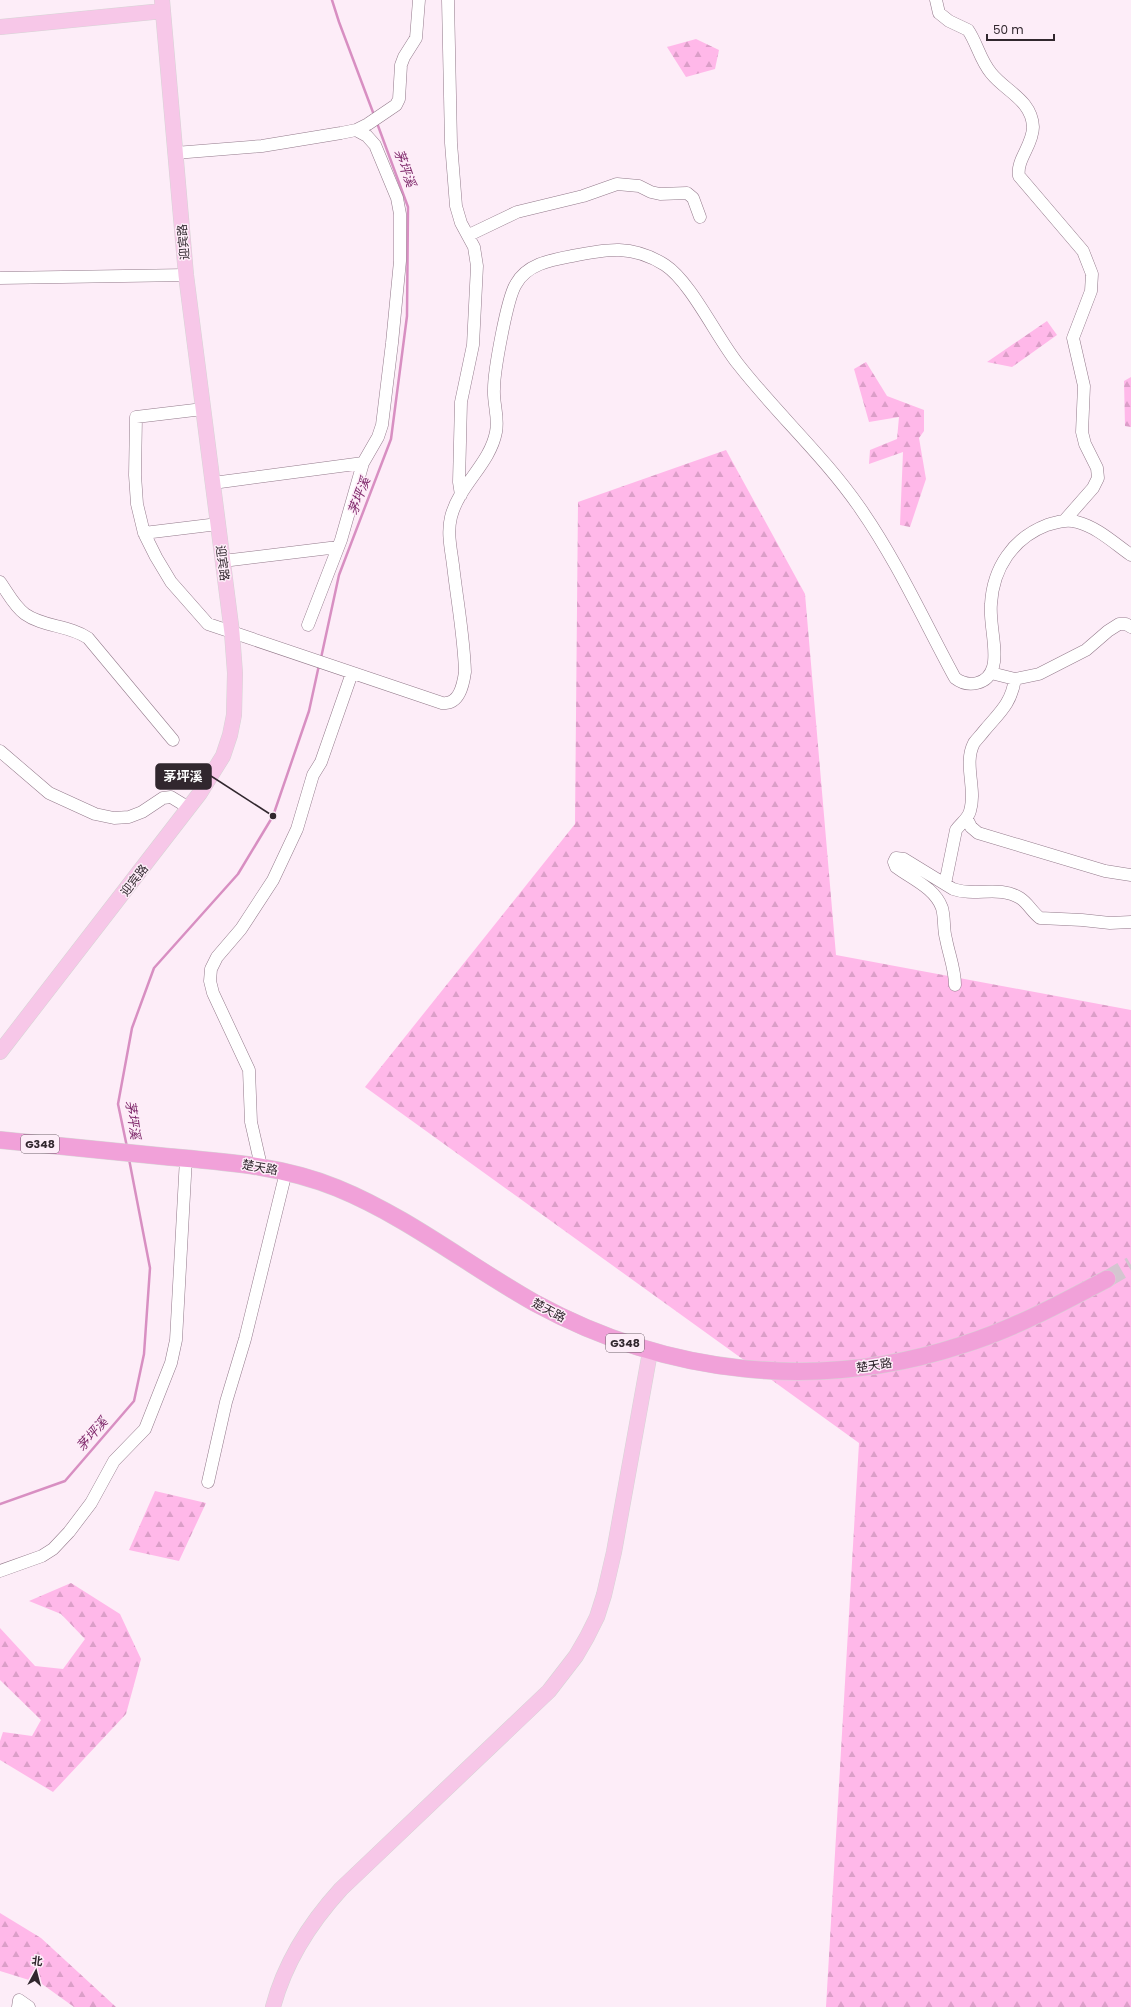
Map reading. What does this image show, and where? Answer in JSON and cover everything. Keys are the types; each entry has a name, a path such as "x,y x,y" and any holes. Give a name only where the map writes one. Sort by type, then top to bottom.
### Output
{"highway":[{"name":"楚天路","path":"0,1140 262,1166 336,1187 405,1222 537,1304 579,1325 650,1352 689,1361 766,1371 824,1371 885,1365 962,1345 1000,1331 1043,1312 1106,1278"}],"main road":[{"path":"1,27 162,6"},
{"name":"迎宾路","path":"0,1052 190,808 212,775 222,756 230,735 234,715 236,694 232,633 186,275 162,6"},
{"path":"273,2007 290,1962 302,1939 320,1912 341,1889 549,1691 576,1656 587,1637 597,1617 610,1574 650,1352"}],"street":[{"path":"175,153 262,146 356,130 368,124 392,108 399,99 401,65 404,57 416,38 419,0"},
{"path":"448,0 451,143 456,206 461,223 474,246 477,275 473,345 461,402 459,482 461,495"},
{"path":"936,0 939,13 949,21 968,30 982,61 991,73 1027,107 1032,116 1032,134 1027,151 1019,165 1019,176 1083,251 1092,274 1091,291 1074,338 1084,386 1082,432 1085,444 1097,468 1098,478 1093,488 1064,521"},
{"path":"308,625 338,547 363,463 378,437 382,425 400,261 400,214 397,198 375,145 367,136 356,130"},
{"path":"469,235 517,212 583,196 617,184 639,186 651,192 660,194 687,193 693,198 700,217"},
{"path":"203,409 136,417 135,475 137,504 144,533 171,582 208,624 442,703 450,703 456,698 464,679 465,665 450,527 451,516 461,495 485,459 495,439 497,428 494,378 511,296 516,282 532,268 552,260 604,250 626,250 657,260 675,273 739,365 843,485 879,538 955,678 960,682 974,684 981,682 991,673 995,660 991,605 994,585 1000,566 1012,550 1026,536 1044,526 1064,521 1076,522 1088,526 1131,555"},
{"path":"0,278 186,275"},
{"path":"213,483 363,463"},
{"path":"144,533 218,524"},
{"path":"223,561 338,547"},
{"path":"0,582 18,608 26,614 36,619 78,632 88,638 173,740"},
{"path":"991,673 1015,679 1028,678 1050,670 1086,650 1108,631 1119,624 1126,624 1131,627"},
{"path":"262,1166 251,1122 249,1070 213,993 210,981 211,969 217,957 241,929 273,880 297,829 313,775 321,762 346,671"},
{"path":"946,884 956,830 961,823 967,819 973,799 970,773 973,748 975,743 1008,703 1015,679"},
{"path":"0,751 49,793 95,814 114,818 129,817 142,812 163,798 171,797 190,808"},
{"path":"967,819 971,827 978,833 1105,871 1131,875"},
{"path":"955,985 955,972 946,940 942,908 933,893 896,867 894,860 899,857 961,892 970,893 986,891 1012,894 1026,902 1040,918 1110,923 1131,922"},
{"path":"0,1570 42,1556 62,1540 91,1503 114,1461 140,1436 149,1421 170,1363 176,1340 186,1158"},
{"path":"208,1482 224,1408 245,1339 286,1172"},
{"path":"18,2007 20,2000 29,2007"}],"green space":[{"path":"696,39 719,50 715,69 686,77 667,47"},
{"path":"1047,321 1057,335 1012,367 987,362"},
{"path":"866,362 887,396 924,410 924,431 919,438 926,479 910,527 900,525 903,452 869,464 870,450 897,439 899,417 869,422 854,369"},
{"path":"1131,377 1131,427 1125,426 1124,381"},
{"path":"726,450 805,594 836,955 1131,1010 1131,2007 826,2007 859,1443 365,1087 575,824 578,502"},
{"path":"155,1491 206,1503 179,1561 129,1550"},
{"path":"71,1583 120,1614 141,1659 126,1714 53,1792 0,1760 0,1741 3,1732 32,1736 41,1720 0,1680 0,1628 35,1666 63,1669 85,1639 61,1614 29,1601"},
{"path":"0,1913 41,1938 116,2007 74,2007 42,1984 0,1971"}],"waterway":[{"name":"茅坪溪","path":"332,0 374,115"},
{"name":"茅坪溪","path":"321,658 339,575 391,439 407,316 408,207 377,123"},
{"name":"茅坪溪","path":"127,1147 118,1104 132,1028 154,968 238,874 273,816 309,711 319,665"},
{"name":"茅坪溪","path":"0,1504 65,1481 134,1401 144,1354 150,1268 129,1159"}],"tunnel":[{"path":"1107,1279 1131,1265"}],"place":[{"name":"茅坪溪","path":"273,816"}]}
